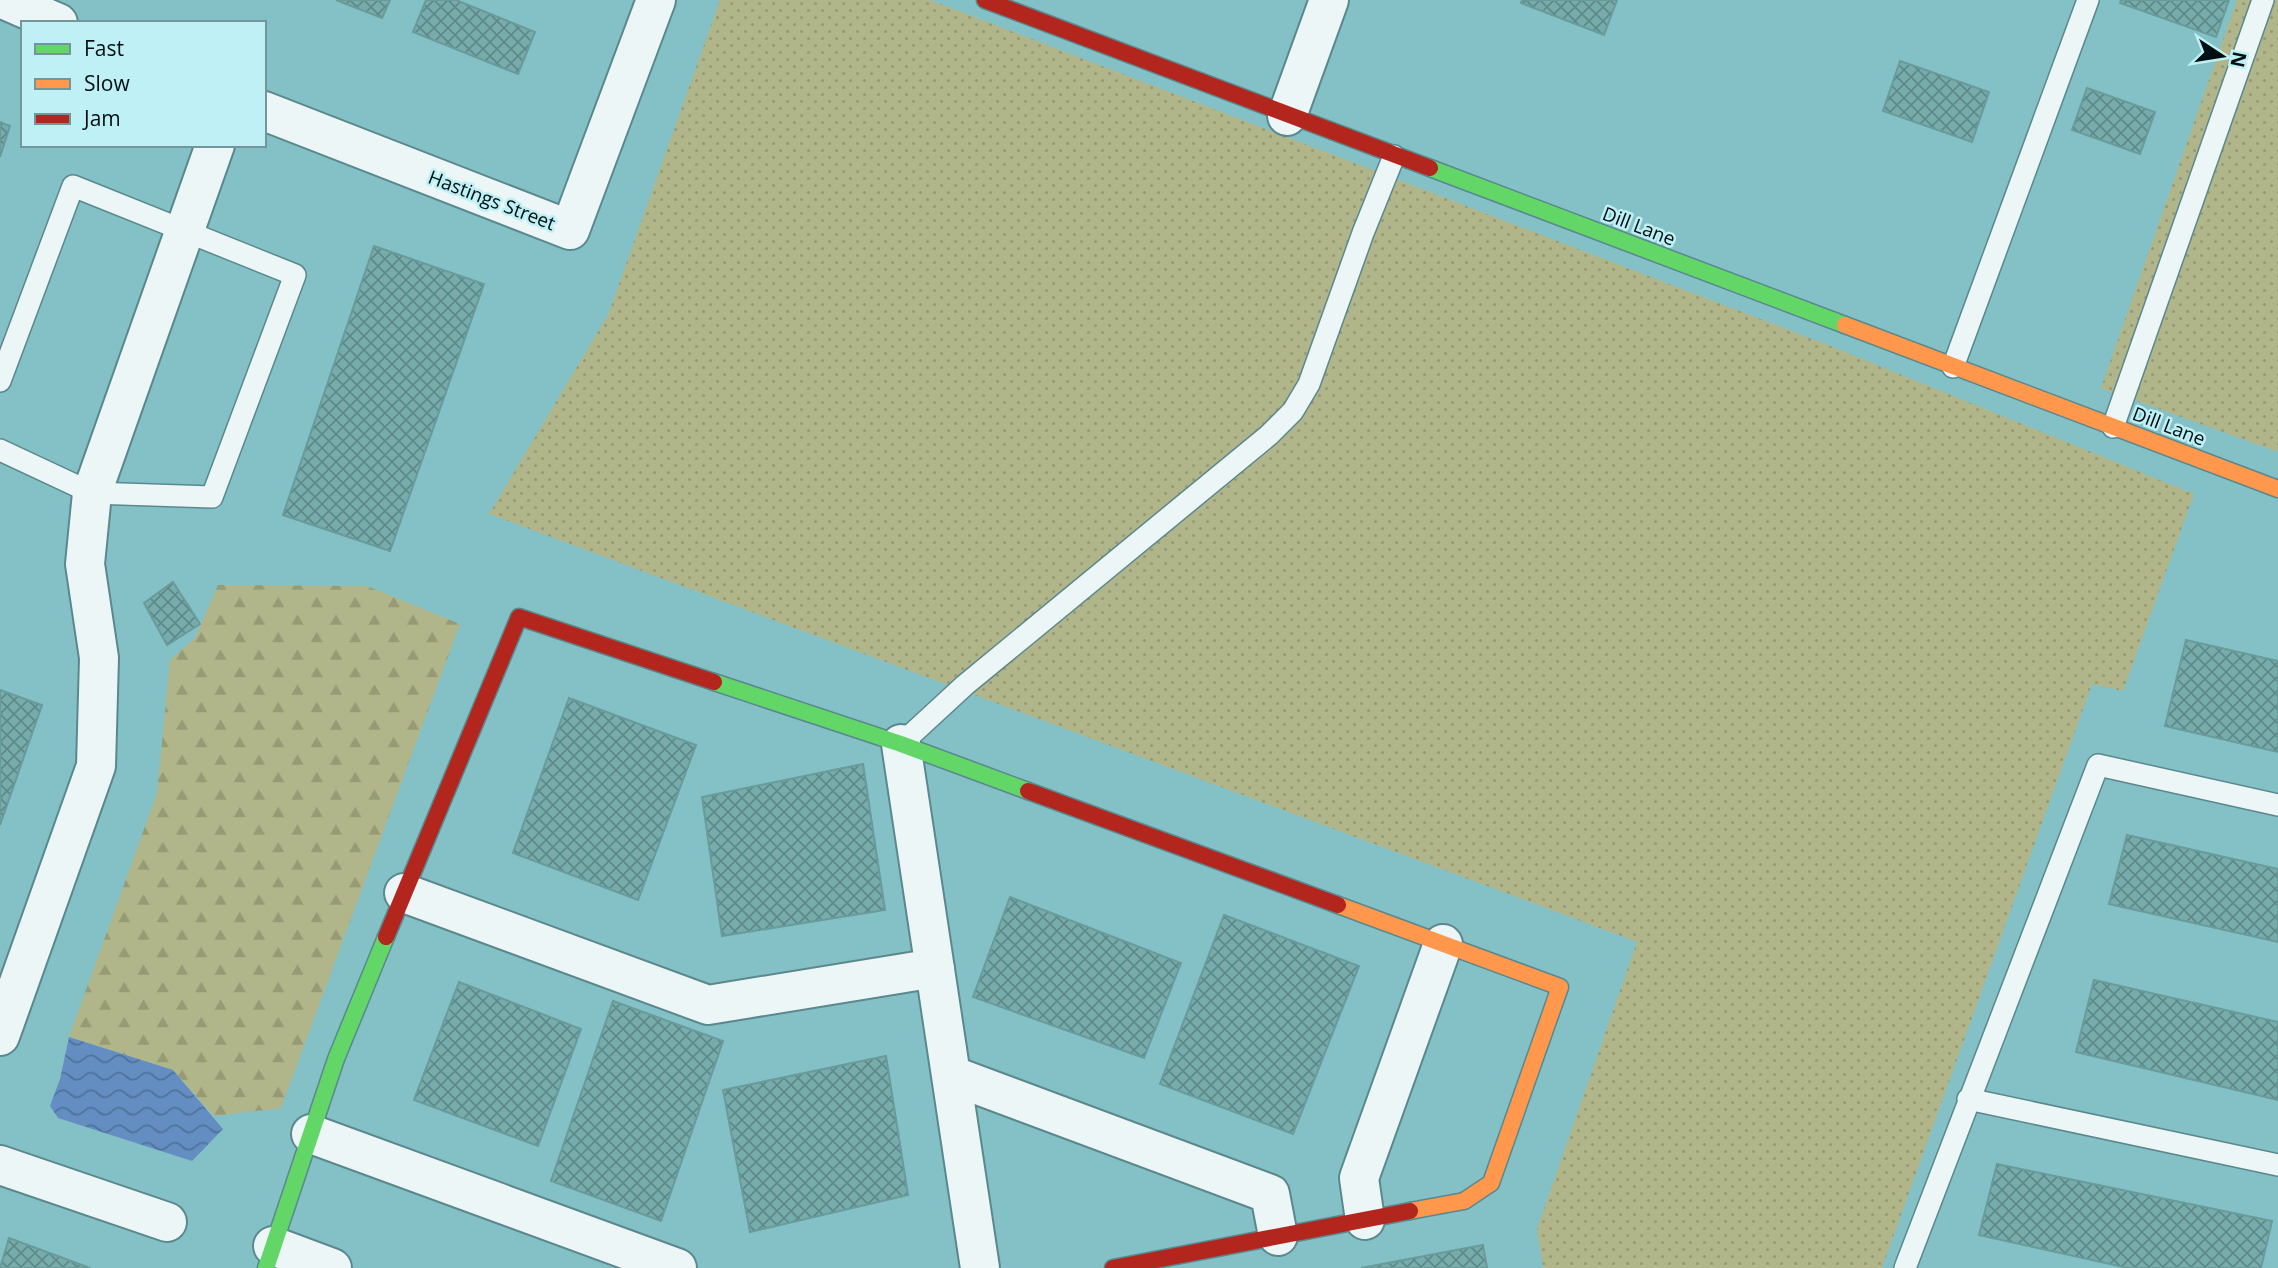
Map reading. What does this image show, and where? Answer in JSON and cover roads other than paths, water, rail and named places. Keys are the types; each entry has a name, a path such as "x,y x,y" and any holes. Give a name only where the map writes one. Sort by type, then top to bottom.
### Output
{"street":[{"path":"5,0 53,21"},
{"name":"Hastings Street","path":"266,112 570,230 656,0"},
{"name":"Dill Lane","path":"985,0 2278,489"},
{"path":"1287,116 1329,0"},
{"path":"0,1035 96,766 99,658 85,564 92,493 214,147"},
{"path":"332,1268 269,1257 336,1059 519,617 901,744 1560,987 1491,1183 1464,1201 1113,1268"},
{"path":"901,744 980,1268"},
{"path":"404,893 708,1005 935,968"},
{"path":"1365,1220 1359,1178 1443,944"},
{"path":"951,1075 1270,1194 1278,1237"},
{"path":"311,1134 677,1268"},
{"path":"0,1165 167,1222"}],"lane":[{"path":"1953,367 2088,0"},
{"path":"2113,427 2263,0"},
{"path":"901,744 965,685 1258,443 1293,411 1309,384 1363,233 1394,156"},
{"path":"0,381 73,186 295,275 212,498 92,493 0,450"},
{"path":"1905,1268 2098,765 2278,805"},
{"path":"1968,1100 2278,1165"}],"water":[{"path":"69,1037 173,1070 223,1129 192,1161 58,1118 50,1106 60,1079"}]}
